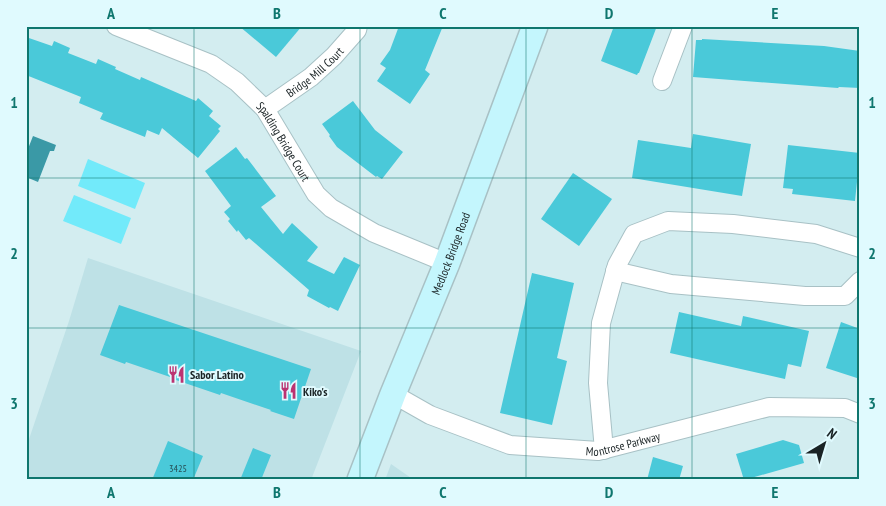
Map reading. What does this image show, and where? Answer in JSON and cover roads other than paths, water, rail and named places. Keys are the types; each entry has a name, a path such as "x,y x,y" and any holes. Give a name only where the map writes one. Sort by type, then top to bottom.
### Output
{"main road":[{"name":"Medlock Bridge Road","path":"360,480 447,263 535,26"}],"street":[{"name":"Spalding Bridge Court","path":"116,26 211,64 237,82 265,109 316,194 331,208 374,233 447,263"},
{"name":"Bridge Mill Court","path":"265,109 311,77 334,56 357,30 358,26"},
{"path":"662,81 684,26"},
{"path":"604,450 598,383 601,323 617,265 634,234 668,221 733,224 816,234 860,248"},
{"path":"615,271 671,284 805,296 845,296 860,281"},
{"name":"Montrose Parkway","path":"393,394 430,416 510,445 598,451 769,407 846,408 860,414"}],"place":[{"name":"Sabor Latino","path":"176,374"},
{"name":"Kiko's","path":"289,391"}]}
